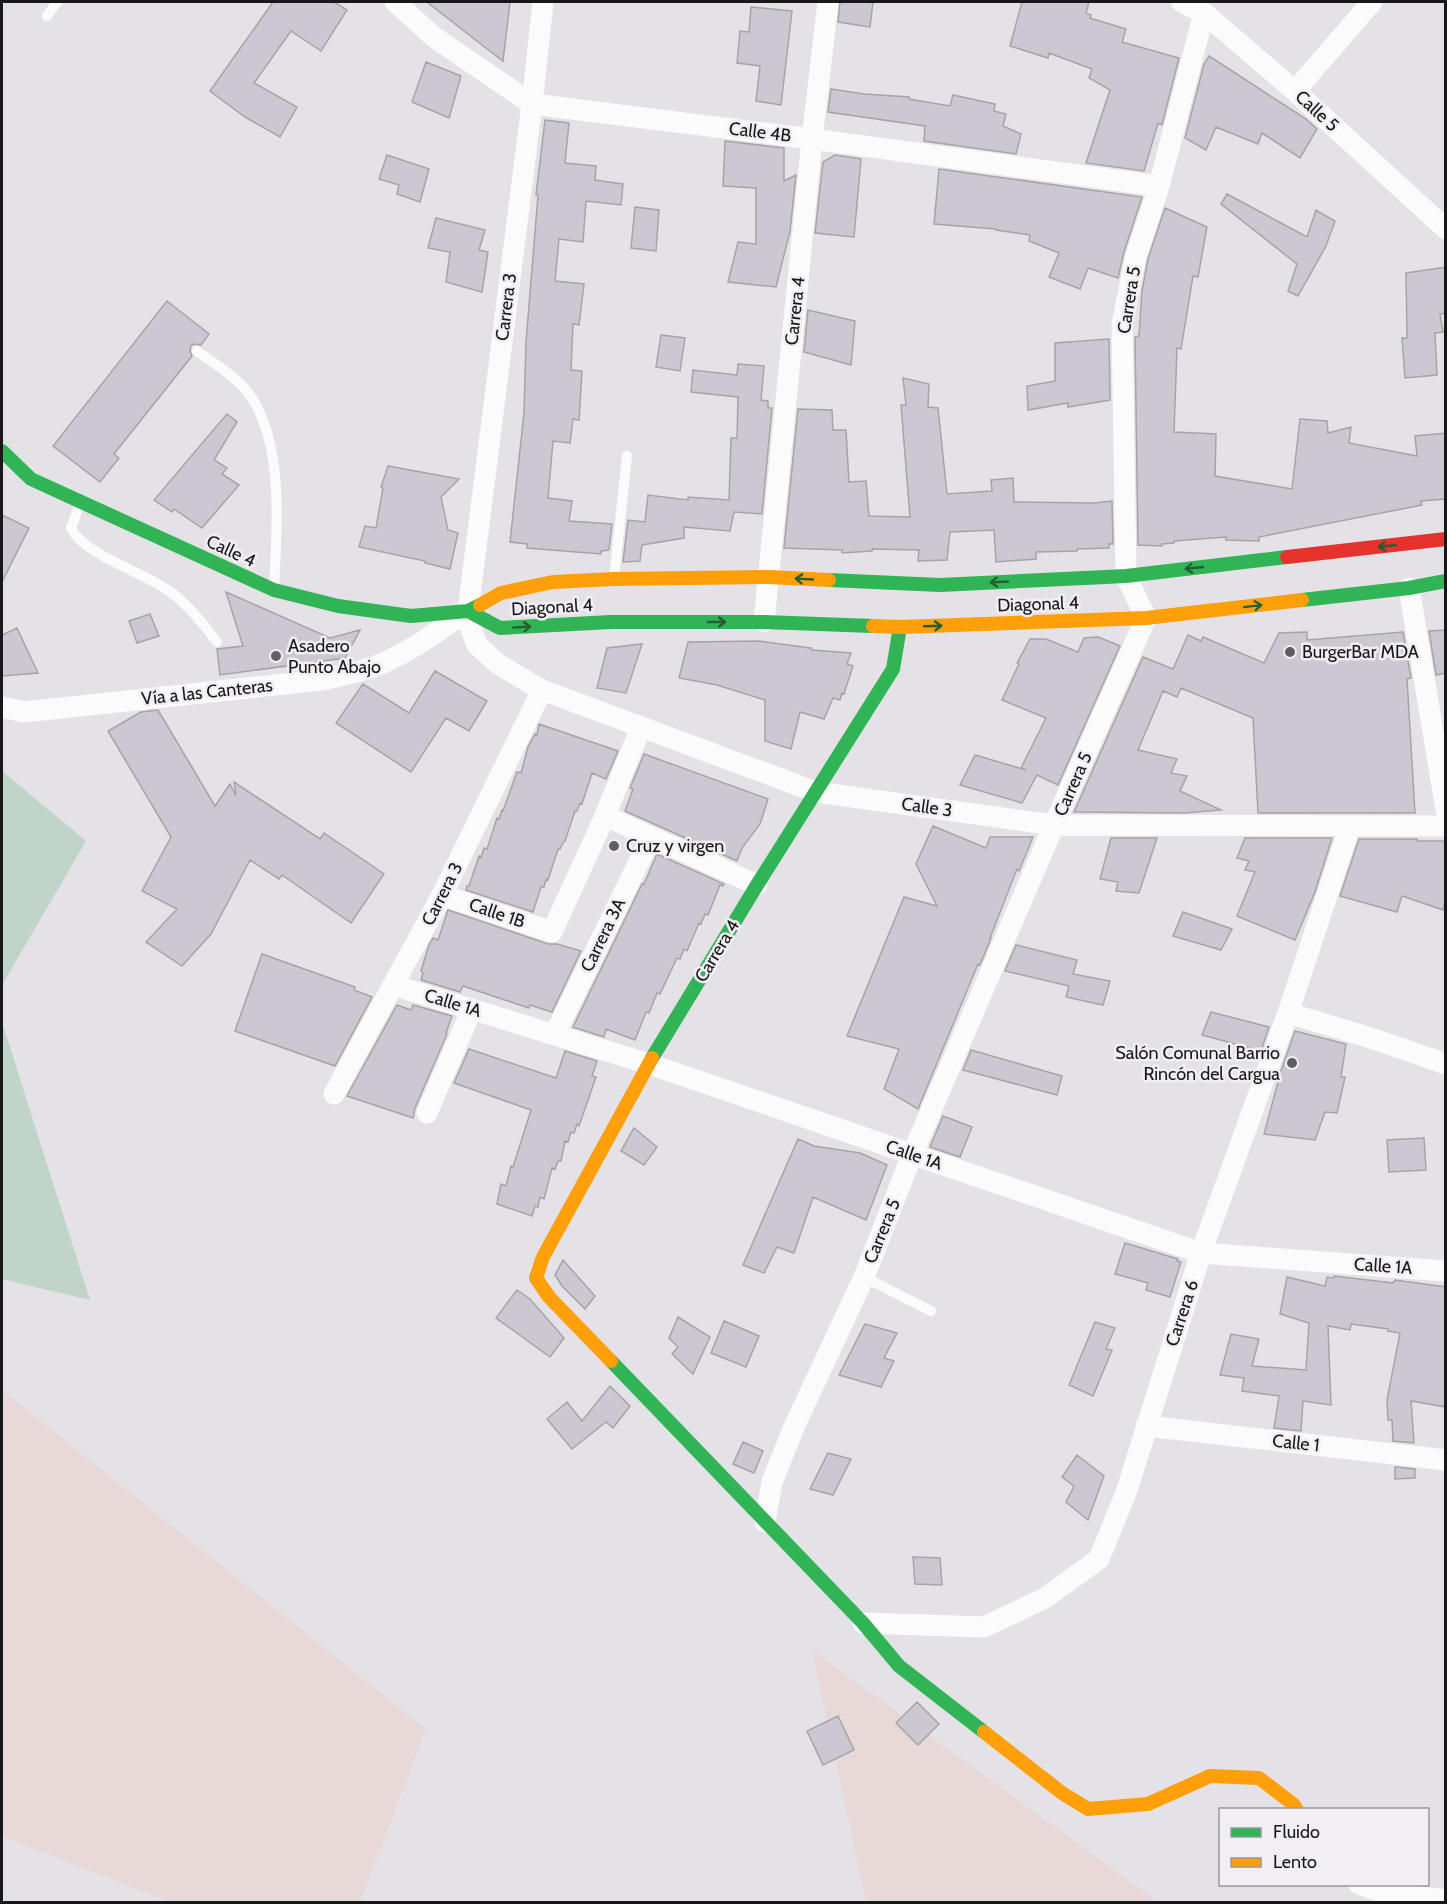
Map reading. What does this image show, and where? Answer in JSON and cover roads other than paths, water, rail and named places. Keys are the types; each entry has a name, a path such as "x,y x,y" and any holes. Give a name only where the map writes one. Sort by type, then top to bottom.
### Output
{"street":[{"name":"Calle 4B","path":"394,2 434,37 532,104 812,138 1159,186"},
{"name":"Carrera 3","path":"468,611 543,2"},
{"name":"Carrera 4","path":"764,622 812,138 828,2"},
{"name":"Calle 5","path":"1182,2 1204,13 1295,91 1446,229"},
{"path":"1295,91 1372,2"},
{"name":"Carrera 5","path":"765,1522 771,1482 794,1427 864,1277 912,1155 1146,618 1126,576 1122,324 1137,256 1159,186 1204,13"},
{"name":"Calle 4","path":"2,451 31,478 274,590 338,606 411,616 468,611"},
{"name":"Diagonal 4","path":"468,611 501,592 553,582 769,577 940,585 1126,576 1446,539"},
{"name":"Diagonal 4","path":"468,611 500,628 611,622 764,622 900,627 1146,618 1409,588 1446,581"},
{"path":"1409,588 1446,810"},
{"name":"Calle 3","path":"468,611 469,624 477,645 498,664 542,690 816,792 1054,825 1446,826"},
{"name":"Vía a las Canteras","path":"2,707 24,712 322,680 381,664 423,642 468,611"},
{"name":"Carrera 4","path":"765,1522 549,1297 536,1278 543,1257 649,1064 757,885 893,669 900,627"},
{"name":"Carrera 3","path":"334,1094 442,895 542,690"},
{"path":"641,727 605,816 757,885"},
{"name":"Calle 1B","path":"442,895 552,932 605,816"},
{"name":"Carrera 6","path":"863,1623 984,1627 1045,1598 1099,1559 1126,1493 1201,1253 1288,1013 1350,826"},
{"name":"Carrera 3A","path":"555,1034 651,837"},
{"name":"Calle 1A","path":"393,985 649,1064 1201,1253 1446,1271"},
{"path":"427,1113 472,1009"},
{"path":"1288,1013 1446,1064"},
{"name":"Calle 1","path":"1146,1426 1446,1460"},
{"path":"765,1522 863,1623 899,1666 1062,1793 1088,1809 1148,1804 1210,1776 1259,1778 1296,1808"},
{"path":"1365,1886 1385,1893 1446,1900"}],"lane":[{"path":"47,16 57,2"},
{"path":"197,351 229,373 251,397 265,423 274,475 276,524 274,590"},
{"path":"614,579 627,456"},
{"path":"81,501 71,528 76,537 87,547 169,590 194,613 217,642"},
{"path":"864,1277 931,1311"}],"place":[{"name":"BurgerBar MDA","path":"1290,652"},
{"name":"Asadero Punto Abajo","path":"276,656"},
{"name":"Cruz y virgen","path":"614,846"},
{"name":"Salón Comunal Barrio Rincón del Cargua","path":"1292,1063"}]}
